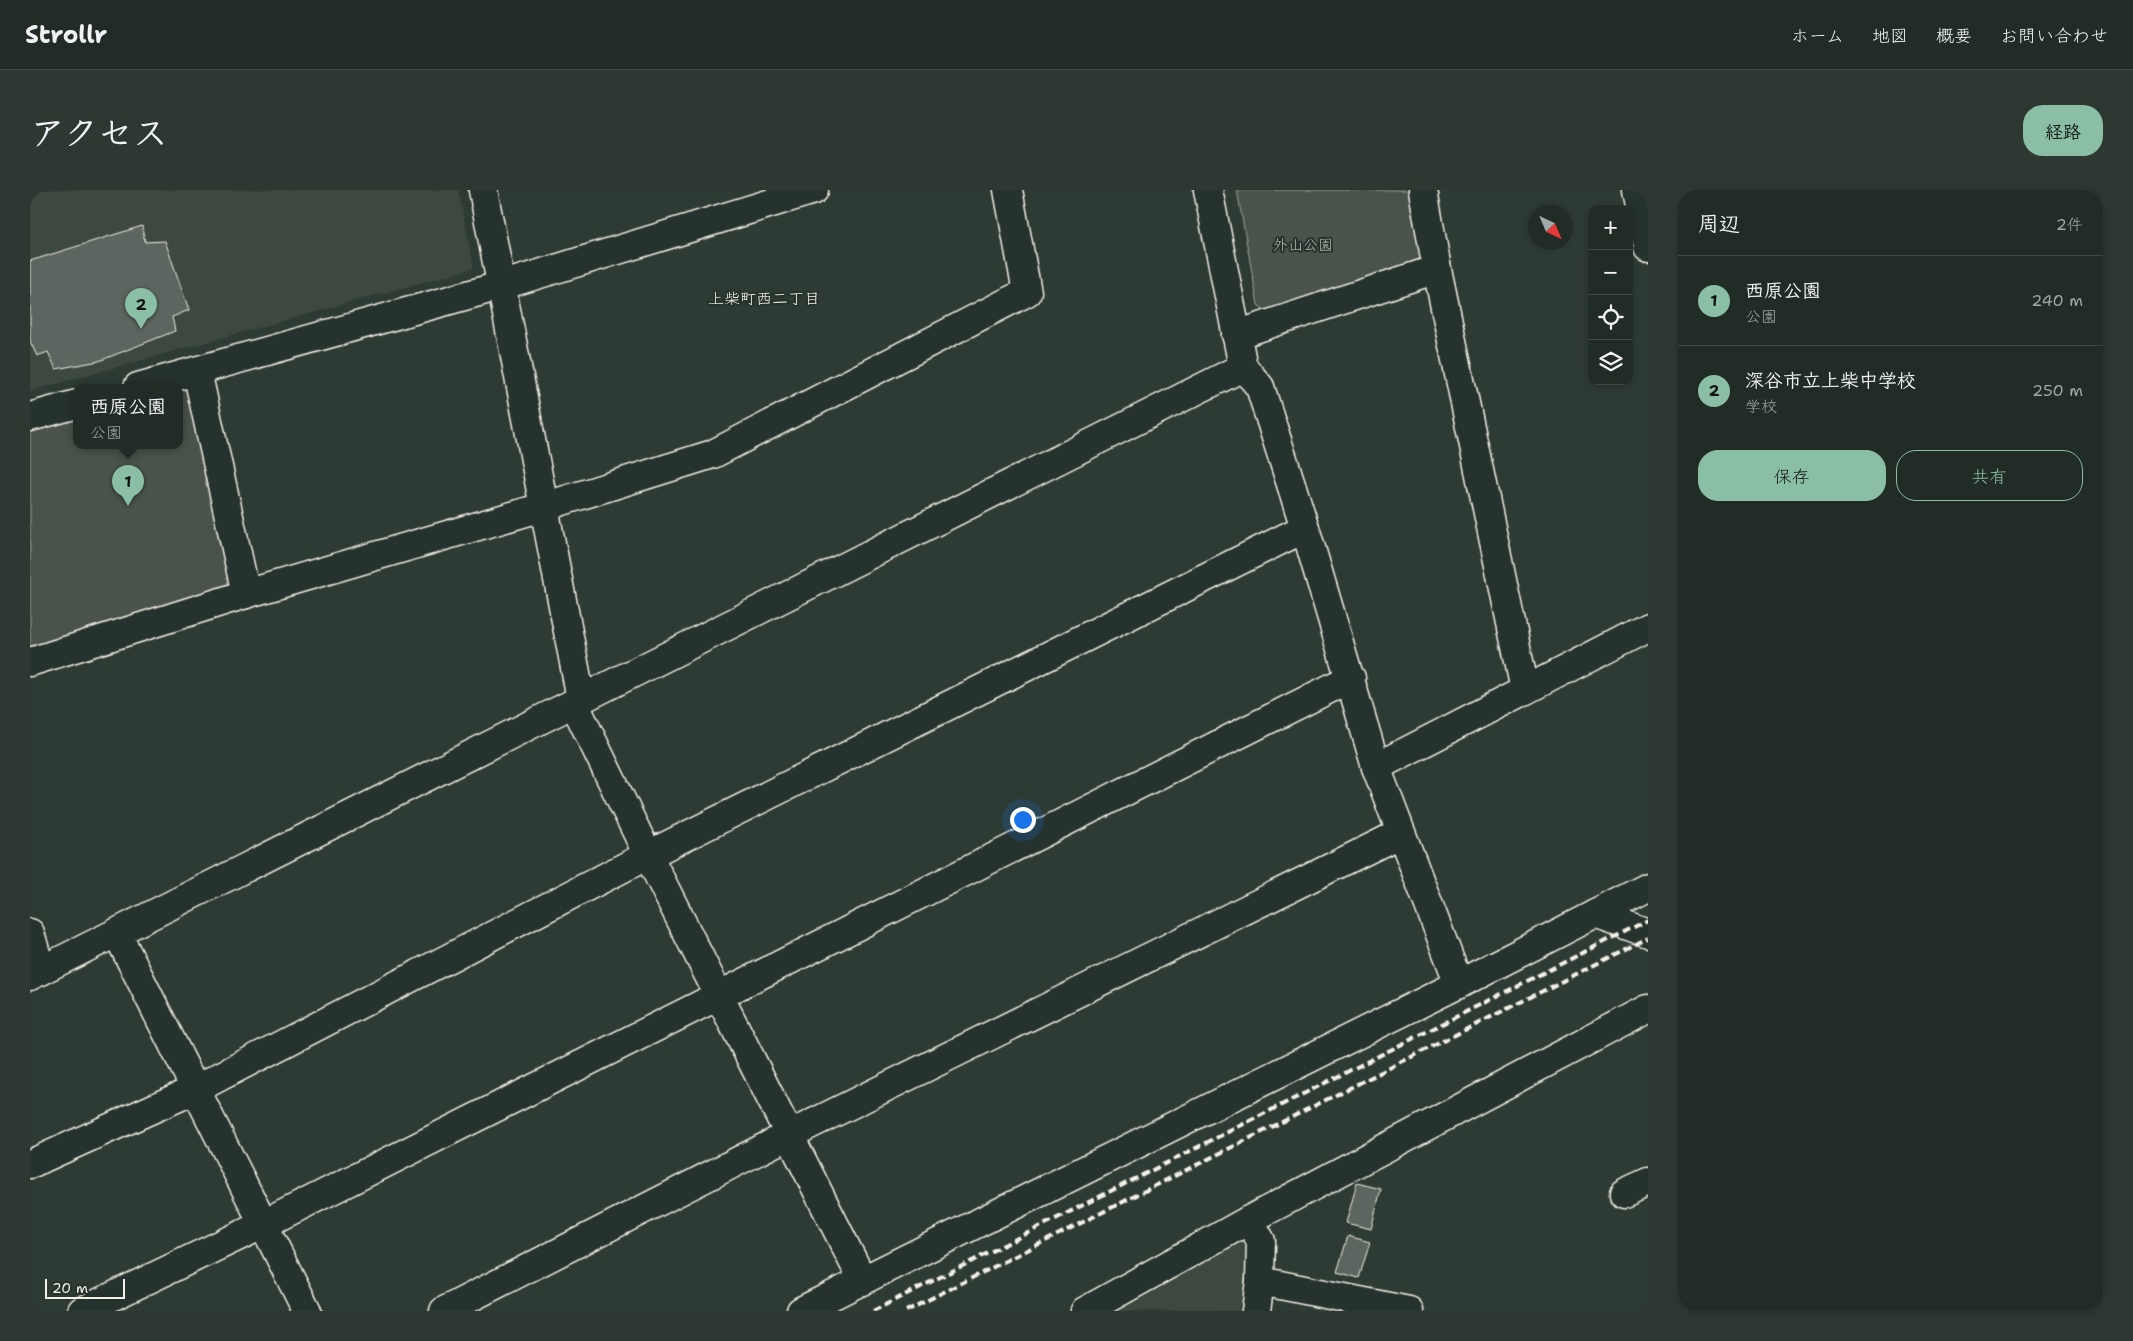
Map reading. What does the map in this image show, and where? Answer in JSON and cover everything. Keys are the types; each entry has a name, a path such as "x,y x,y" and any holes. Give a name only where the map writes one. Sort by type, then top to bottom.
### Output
{"street":[{"path":"483,190 578,701 648,855 863,1281"},
{"path":"149,384 500,286 814,190"},
{"path":"30,662 246,594 543,507 714,454 1027,292 1008,190"},
{"path":"1208,190 1243,367 1260,387 1351,678 1376,767 1459,984"},
{"path":"1423,190 1437,268 1525,690"},
{"path":"1637,190 1648,247"},
{"path":"1236,335 1437,268"},
{"path":"30,933 36,974 1243,367"},
{"path":"196,371 246,594"},
{"path":"30,417 73,405"},
{"path":"30,1164 196,1089 648,855 1305,528"},
{"path":"1376,767 1648,627"},
{"path":"82,1311 264,1224 1351,678"},
{"path":"444,1311 789,1135 1401,833"},
{"path":"800,1311 1459,984 1648,886"},
{"path":"1595,914 1648,933"},
{"path":"117,933 307,1311"},
{"path":"1085,1311 1250,1220 1648,1009"},
{"path":"1250,1220 1262,1241 1256,1311"},
{"path":"1260,1281 1409,1311"}],"shaded area":[{"path":"30,190 458,190 474,268 30,391"},
{"path":"1249,1220 1256,1311 1085,1311"}],"green space":[{"name":"外山公園","path":"1237,190 1411,190 1423,259 1412,269 1269,313 1258,305"},
{"path":"197,371 246,594 30,662 30,417 73,405 73,449 183,449 182,384"}],"building":[{"path":"142,226 145,242 165,241 189,310 172,317 175,331 99,361 56,369 48,352 37,356 30,341 30,261"},
{"path":"1357,1183 1381,1189 1371,1229 1346,1223"},
{"path":"1348,1236 1370,1242 1359,1278 1337,1272"}],"railway":[{"path":"873,1311 1648,920"},
{"path":"906,1311 1648,938"}],"place":[{"name":"深谷市立上柴中学校","path":"141,329"},
{"name":"西原公園","path":"128,506"}],"district":[{"name":"上柴町西二丁目","path":"764,298"}]}
